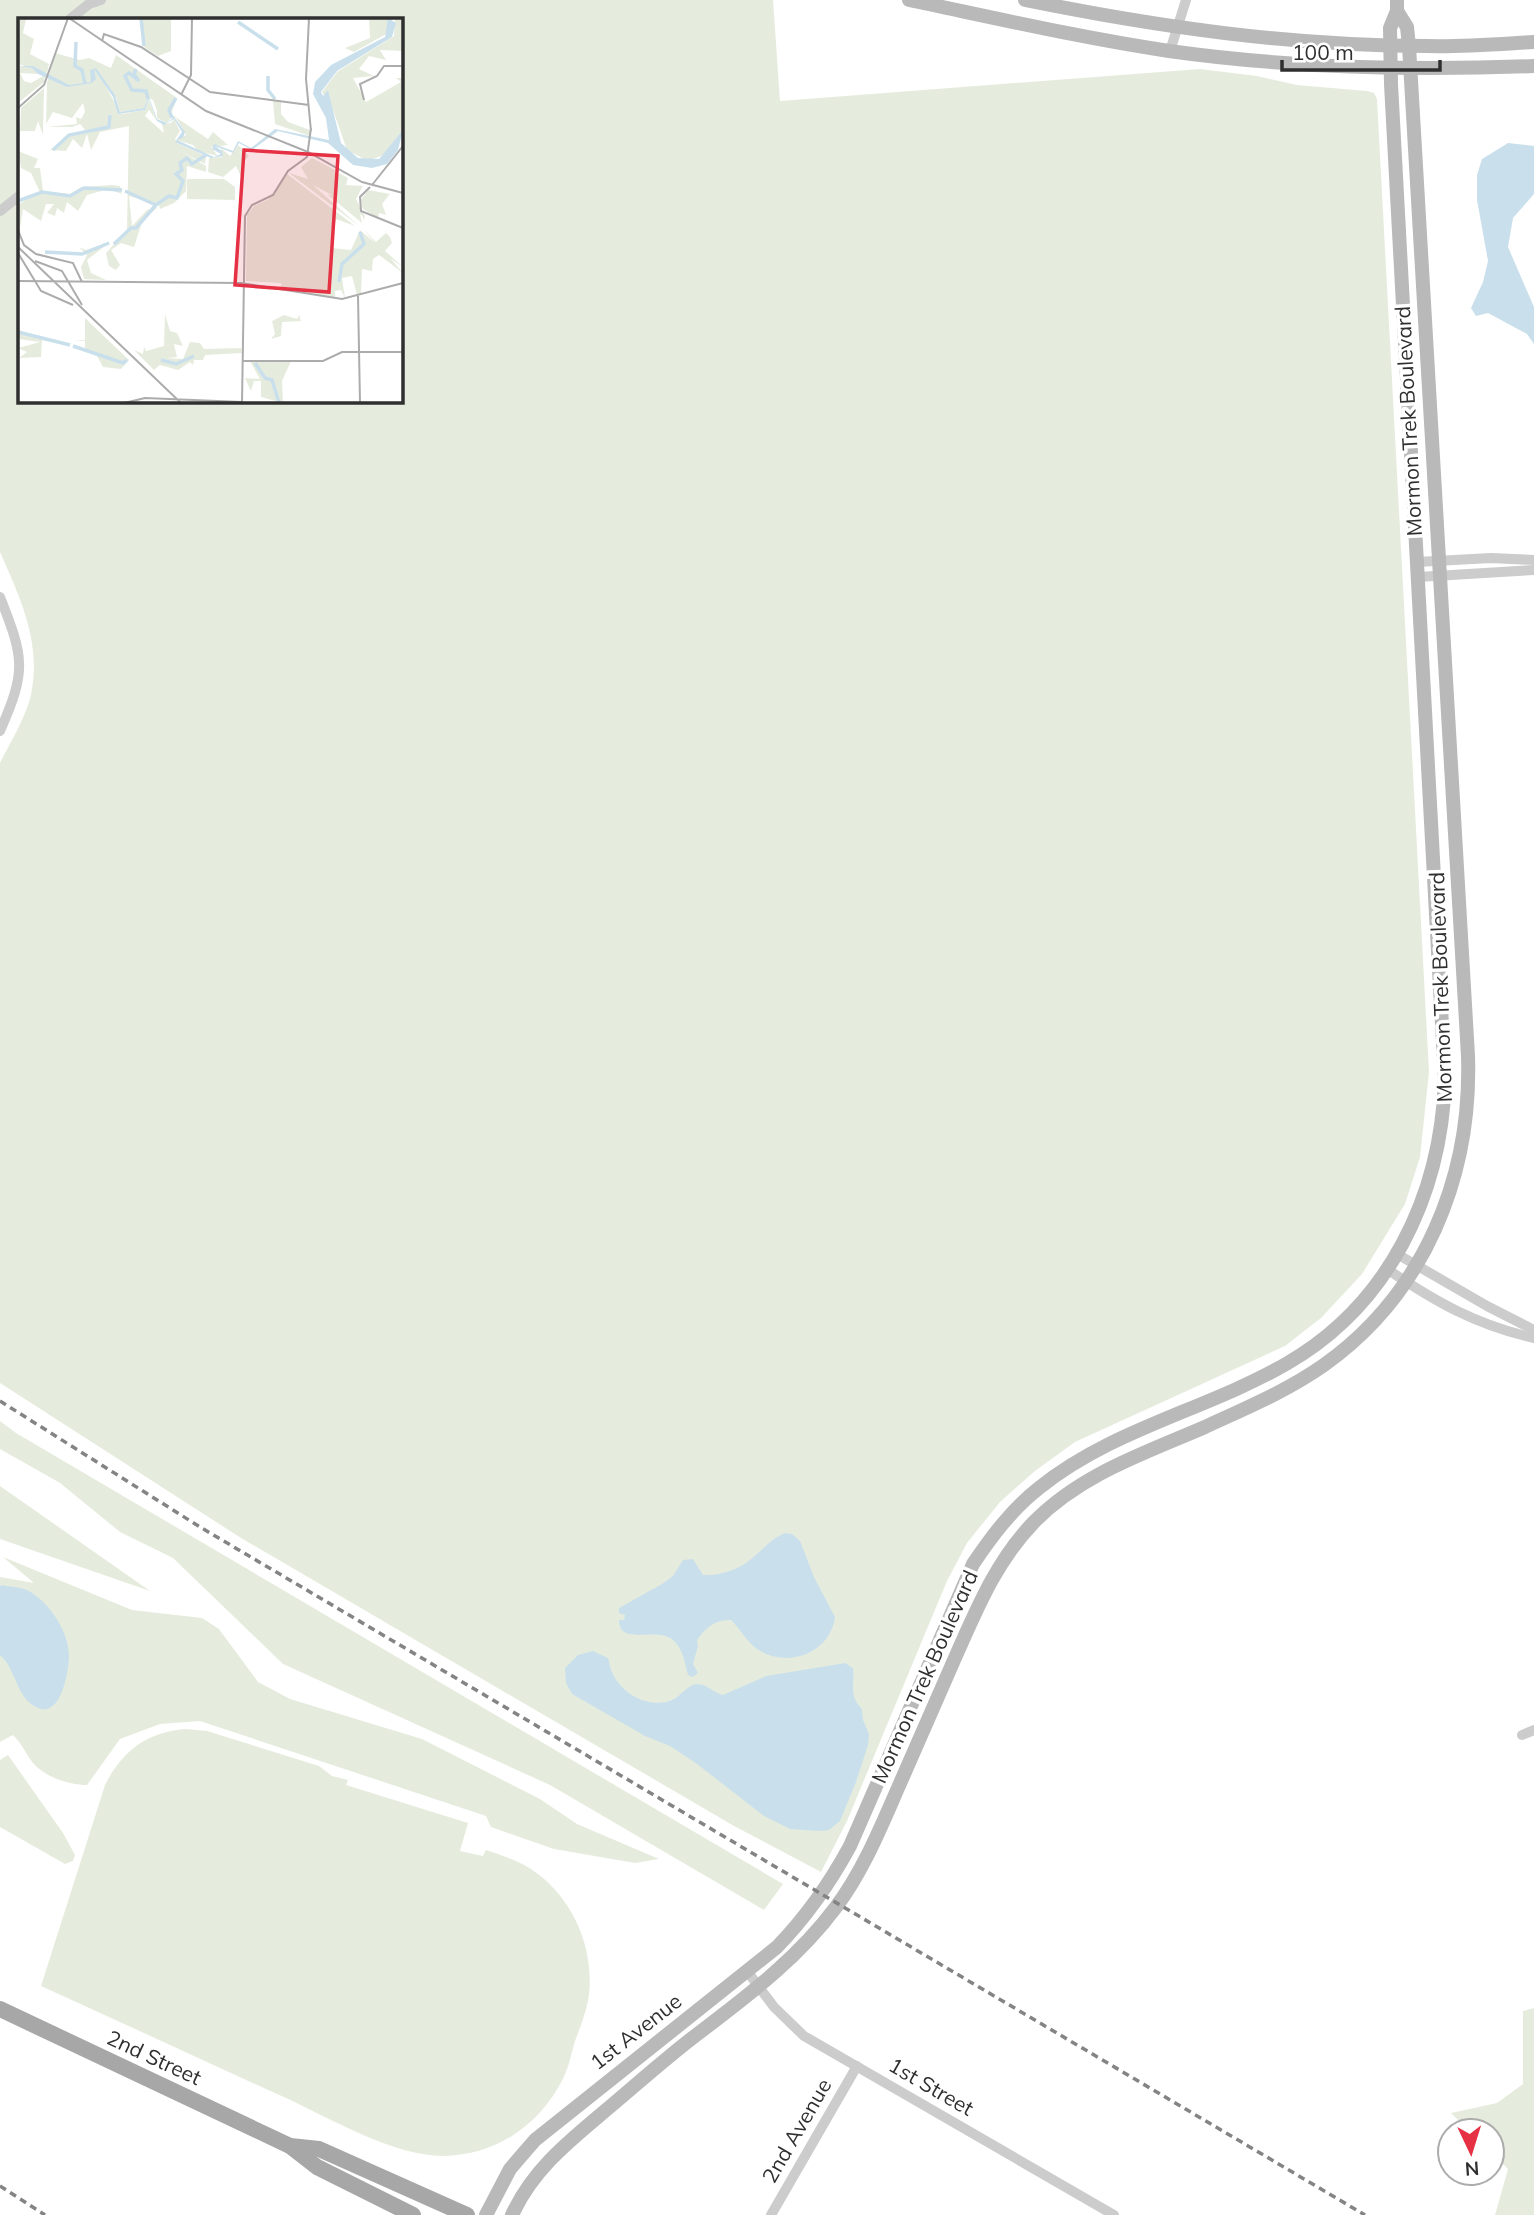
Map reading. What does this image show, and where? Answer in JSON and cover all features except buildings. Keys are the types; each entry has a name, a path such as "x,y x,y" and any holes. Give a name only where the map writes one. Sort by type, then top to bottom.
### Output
{"main road":[{"path":"909,0 1046,29 1170,51 1253,60 1410,70 1534,66"},
{"path":"1025,0 1176,28 1280,40 1389,46 1534,42"},
{"name":"Mormon Trek Boulevard","path":"824,1890 850,1846 963,1584 992,1536 1037,1489 1084,1457 1286,1364 1312,1347 1341,1323 1387,1269 1418,1214 1430,1181 1440,1139 1445,1080 1390,69 1390,28 1397,6"},
{"name":"Mormon Trek Boulevard","path":"838,1905 878,1833 984,1594 1001,1564 1027,1530 1055,1502 1096,1475 1264,1400 1297,1382 1347,1346 1367,1328 1407,1282 1438,1223 1457,1172 1467,1116 1469,1082 1409,46 1407,26 1397,6"},
{"name":"1st Avenue","path":"486,2215 510,2169 535,2140 777,1947 800,1923 824,1890"},
{"name":"1st Avenue","path":"512,2215 536,2175 553,2155 789,1961 838,1905"},
{"name":"2nd Street","path":"0,2009 289,2146 317,2167 413,2215"},
{"name":"2nd Street","path":"289,2146 319,2149 467,2215"}],"street":[{"path":"71,18 89,4 101,0"},
{"path":"1170,51 1186,0"},
{"path":"0,211 18,197"},
{"path":"1439,568 1491,558 1534,560"},
{"path":"1418,569 1534,570"},
{"path":"0,597 15,636 21,666 15,697 0,732"},
{"path":"1397,1254 1487,1306 1534,1329"},
{"path":"1387,1269 1470,1319 1534,1338"},
{"path":"1522,1735 1534,1730"},
{"name":"1st Street","path":"747,1971 787,2021 804,2036 1114,2215"},
{"name":"2nd Avenue","path":"771,2215 857,2066"}],"green space":[{"path":"0,0 773,0 780,101 1200,69 1257,76 1297,85 1374,93 1377,99 1429,1072 1420,1157 1405,1204 1362,1274 1321,1318 1285,1346 1075,1442 1035,1471 1000,1502 967,1543 947,1581 847,1821 821,1872 734,1826 241,1538 0,1383 0,763 30,699 34,660 28,623 0,552"},
{"path":"0,1421 16,1433 783,1884 764,1910 550,1785 283,1664 173,1558 120,1532 60,1483 0,1449"},
{"path":"0,1486 150,1591 0,1539"},
{"path":"3,1557 132,1610 202,1618 219,1629 258,1682 290,1699 422,1739 540,1799 577,1824 659,1859 635,1863 554,1849 491,1827 486,1816 200,1721 160,1724 120,1739 87,1785 55,1778 35,1765 13,1735 0,1742 0,1577 34,1583"},
{"path":"187,1729 207,1731 319,1766 332,1776 348,1780 346,1785 468,1823 460,1851 483,1856 486,1850 520,1863 532,1870 563,1899 573,1915 586,1948 590,1983 588,2001 566,2072 546,2106 532,2120 501,2142 482,2150 443,2156 404,2150 363,2135 41,1986 105,1785 120,1762 138,1745 160,1734"},
{"path":"8,1755 63,1833 75,1855 73,1861 65,1864 0,1827 0,1760"},
{"path":"1534,2008 1534,2215 1495,2215 1503,2187 1506,2187 1506,2117 1455,2117 1451,2113 1497,2103 1523,2084 1523,2011"}],"water":[{"path":"1508,143 1534,146 1534,194 1513,218 1508,247 1534,307 1534,344 1527,334 1488,313 1476,316 1471,308 1483,282 1488,261 1477,200 1477,175 1482,159"},
{"path":"785,1533 792,1534 800,1541 814,1577 835,1617 831,1630 816,1649 794,1657 769,1655 753,1646 731,1620 720,1621 707,1628 697,1640 693,1664 698,1673 693,1677 688,1675 685,1661 673,1640 658,1635 632,1635 621,1628 619,1620 624,1620 625,1615 619,1613 619,1608 673,1576 683,1560 693,1559 703,1575 726,1572 746,1563"},
{"path":"2,1585 26,1590 37,1596 51,1611 62,1629 68,1648 68,1666 61,1694 51,1707 44,1709 29,1702 0,1655"},
{"path":"593,1651 608,1658 612,1672 624,1689 639,1699 657,1703 674,1699 694,1684 704,1685 723,1695 766,1676 845,1663 853,1668 855,1699 862,1709 869,1734 856,1782 840,1821 829,1830 790,1829 764,1816 670,1746 645,1736 572,1694 566,1683 565,1668 578,1655"}],"railway":[{"path":"0,1401 200,1527 1365,2215"},
{"path":"0,2186 45,2215"}]}
